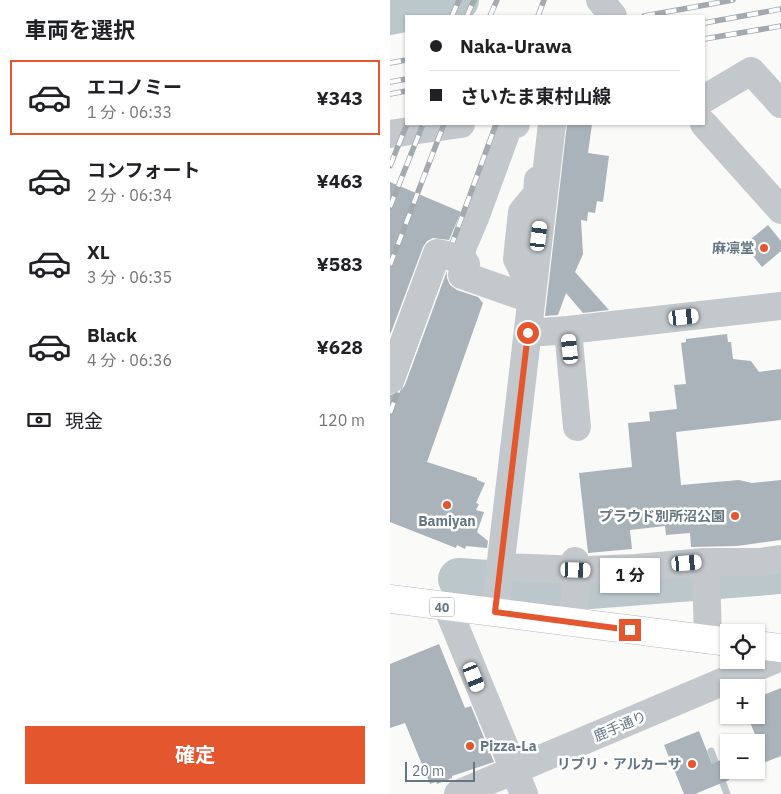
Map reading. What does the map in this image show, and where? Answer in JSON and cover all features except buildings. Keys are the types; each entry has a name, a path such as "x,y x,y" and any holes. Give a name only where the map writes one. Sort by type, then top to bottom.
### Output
{"main road":[{"name":"40","path":"390,599 447,608 498,585 573,622 718,641"},
{"path":"765,646 781,648"}],"street":[{"path":"600,0 612,15"},
{"path":"705,98 751,71 781,104"},
{"path":"390,134 454,125"},
{"path":"508,125 475,218 457,260 466,264 462,275 522,296 525,275 517,259 522,212 537,194 545,127 543,125"},
{"path":"552,125 498,585 636,568 706,576 760,562 781,559"},
{"path":"705,125 781,210"},
{"path":"390,380 437,253 463,259"},
{"path":"528,333 781,306"},
{"path":"568,330 577,427"},
{"path":"706,576 718,641"},
{"path":"573,622 575,577"},
{"path":"447,608 519,782"},
{"name":"鹿手通り","path":"458,794 519,782 781,657"}],"waterway":[{"path":"390,14 458,0"},
{"path":"459,579 590,588 781,573"},
{"path":"711,751 727,794"}],"railway":[{"path":"452,15 459,0"},
{"path":"467,15 474,0"},
{"path":"490,15 497,0"},
{"path":"538,15 544,0"},
{"path":"650,15 733,0"},
{"path":"705,23 781,9"},
{"path":"705,39 781,26"},
{"path":"390,63 405,60"},
{"path":"390,82 405,79"},
{"path":"390,94 405,91"},
{"path":"390,166 407,125"},
{"path":"390,207 423,125"},
{"path":"390,265 444,125"},
{"path":"390,413 496,125"}],"place":[{"name":"麻凛堂","path":"764,248"},
{"name":"Bamiyan","path":"447,505"},
{"name":"プラウド別所沼公園","path":"735,516"},
{"name":"Pizza-La","path":"470,746"},
{"name":"リブリ・アルカーサ","path":"692,764"}],"route":[{"path":"528,333 495,612 630,630"}]}
